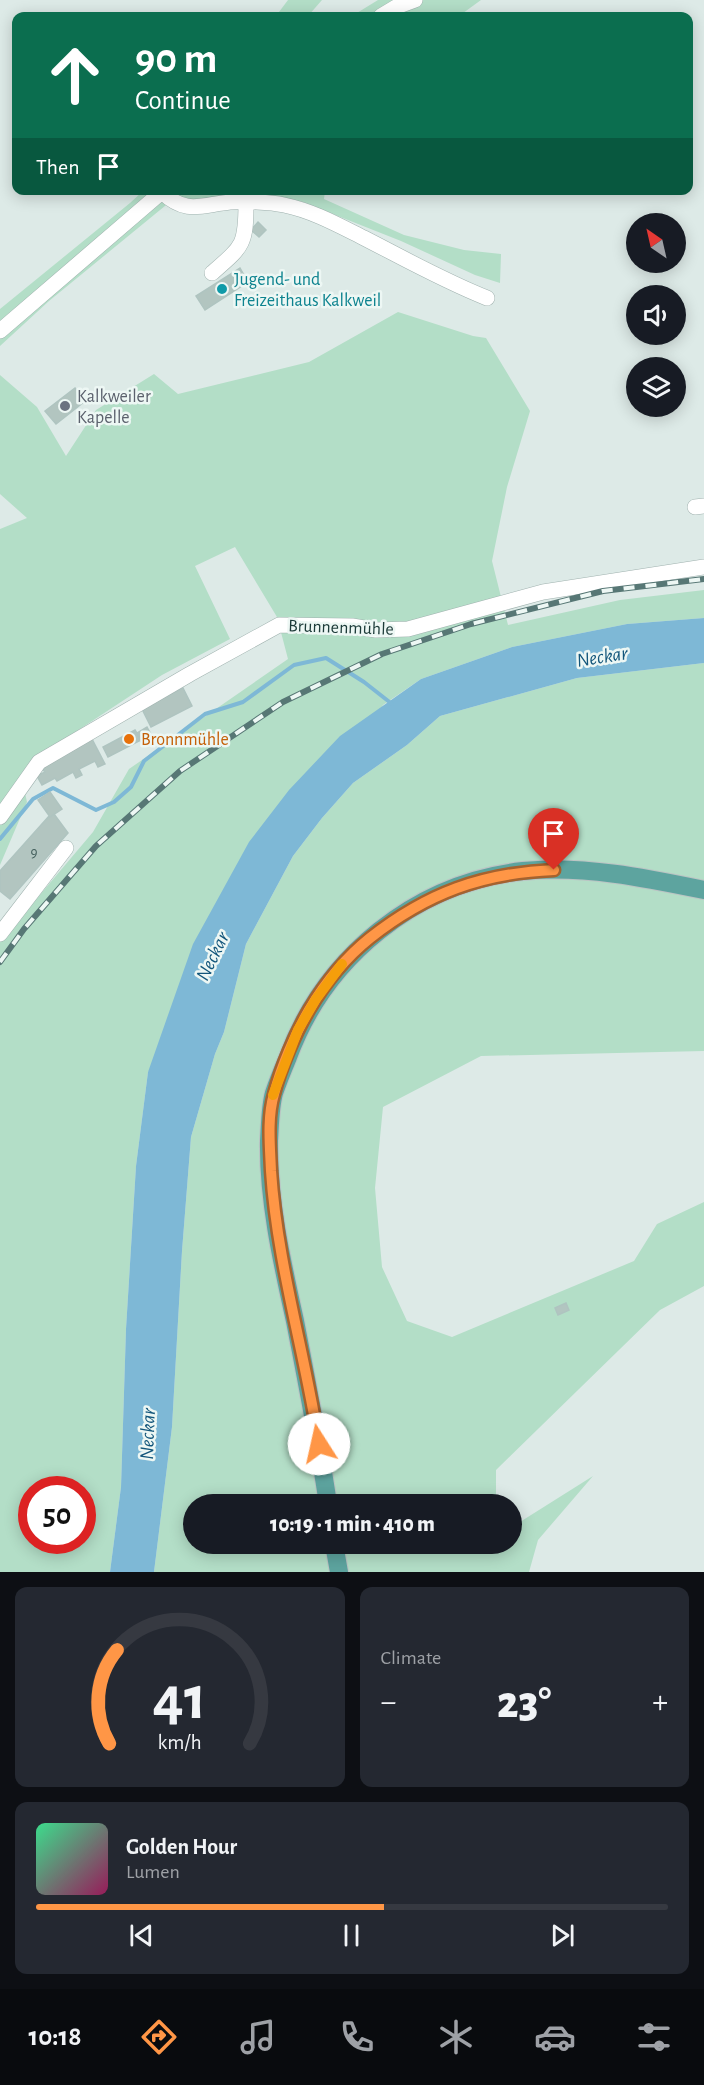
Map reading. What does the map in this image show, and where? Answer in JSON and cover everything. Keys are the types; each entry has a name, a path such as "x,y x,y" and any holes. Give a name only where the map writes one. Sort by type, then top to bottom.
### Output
{"main road":[{"path":"326,1494 316,1424 275,1218 269,1141 273,1095 298,1030 316,999 346,960 391,921 444,892 493,876 524,871 566,870 671,883 704,890"},
{"path":"336,1554 339,1572"}],"street":[{"path":"388,12 415,0"},
{"path":"0,332 158,195"},
{"path":"166,195 171,201 183,207 231,202 283,205 318,215 451,284 487,298"},
{"path":"212,273 235,253 246,236 246,203"},
{"name":"Brunnenmühle","path":"0,817 39,762 190,674 279,626 408,629 543,592 704,567"},
{"path":"0,934 66,848"}],"green space":[{"path":"288,0 322,0 312,12 279,12"},
{"path":"378,0 481,0 464,12 358,12"},
{"path":"139,195 324,195 324,199 404,235 464,250 501,254 500,283 475,275 401,241 300,201 183,207 171,201 49,301 0,346 0,309"},
{"path":"398,312 486,338 530,411 507,487 492,561 508,625 620,600 704,590 704,618 627,624 512,647 421,679 383,705 148,1072 136,1166 126,1329 121,1487 110,1572 0,1572 0,942 93,832 129,769 288,659 277,617 235,547 195,566 230,639 162,675 51,748 25,793 27,802 0,865 0,529 27,518 0,494 0,375 37,407 66,456 96,410 154,374 178,394 309,362"},
{"path":"704,663 704,1051 481,1056 383,1107 375,1188 382,1267 407,1321 452,1337 634,1261 657,1224 704,1202 704,1286 660,1310 496,1470 496,1494 183,1494 183,1554 522,1554 522,1521 593,1476 538,1540 529,1572 154,1572 172,1427 191,1137 215,1054 224,1032 246,944 293,856 353,783 407,745 440,716 577,678"}],"water":[{"name":"Neckar","path":"704,618 704,663 577,678 440,716 407,745 353,783 293,856 246,944 224,1032 215,1054 191,1137 172,1427 154,1572 110,1572 121,1487 126,1329 136,1166 148,1072 193,944 249,842 289,790 340,736 421,679 512,647 627,624"}],"building":[{"path":"258,222 266,230 259,237 251,230"},
{"name":"Jugend- und Freizeithaus Kalkweil","path":"240,268 248,282 205,310 196,296"},
{"name":"Kalkweiler Kapelle","path":"75,388 85,401 56,424 45,411"},
{"path":"183,688 192,706 151,727 142,709"},
{"path":"147,727 154,740 143,746 137,733"},
{"path":"135,730 141,740 108,757 103,747"},
{"path":"92,739 105,764 98,767 95,761 79,769 82,775 76,778 73,772 57,781 55,778 42,785 37,776 45,772 42,768"},
{"path":"50,792 62,809 50,817 38,800"},
{"path":"54,814 68,833 10,899 0,891 0,871 49,816"},
{"path":"566,1303 569,1310 558,1315 555,1308"}],"waterway":[{"path":"0,839 33,799 53,788 96,810 114,802 131,787 144,761 205,714 243,702 294,665 326,658 364,682 392,704"}],"railway":[{"path":"0,962 24,929 96,846 180,771 283,702 382,654 471,624 603,591 704,579"}],"slow traffic":[{"path":"273,1095 298,1030 316,999 342,964"}],"place":[{"name":"Jugend- und Freizeithaus Kalkweil","path":"222,289"},
{"name":"Kalkweiler Kapelle","path":"65,406"},
{"name":"Bronnmühle","path":"129,739"}],"route":[{"path":"319,1444 275,1218 269,1141 273,1095 298,1030 316,999 346,960 391,921 444,892 469,883 524,871 554,870"}]}
